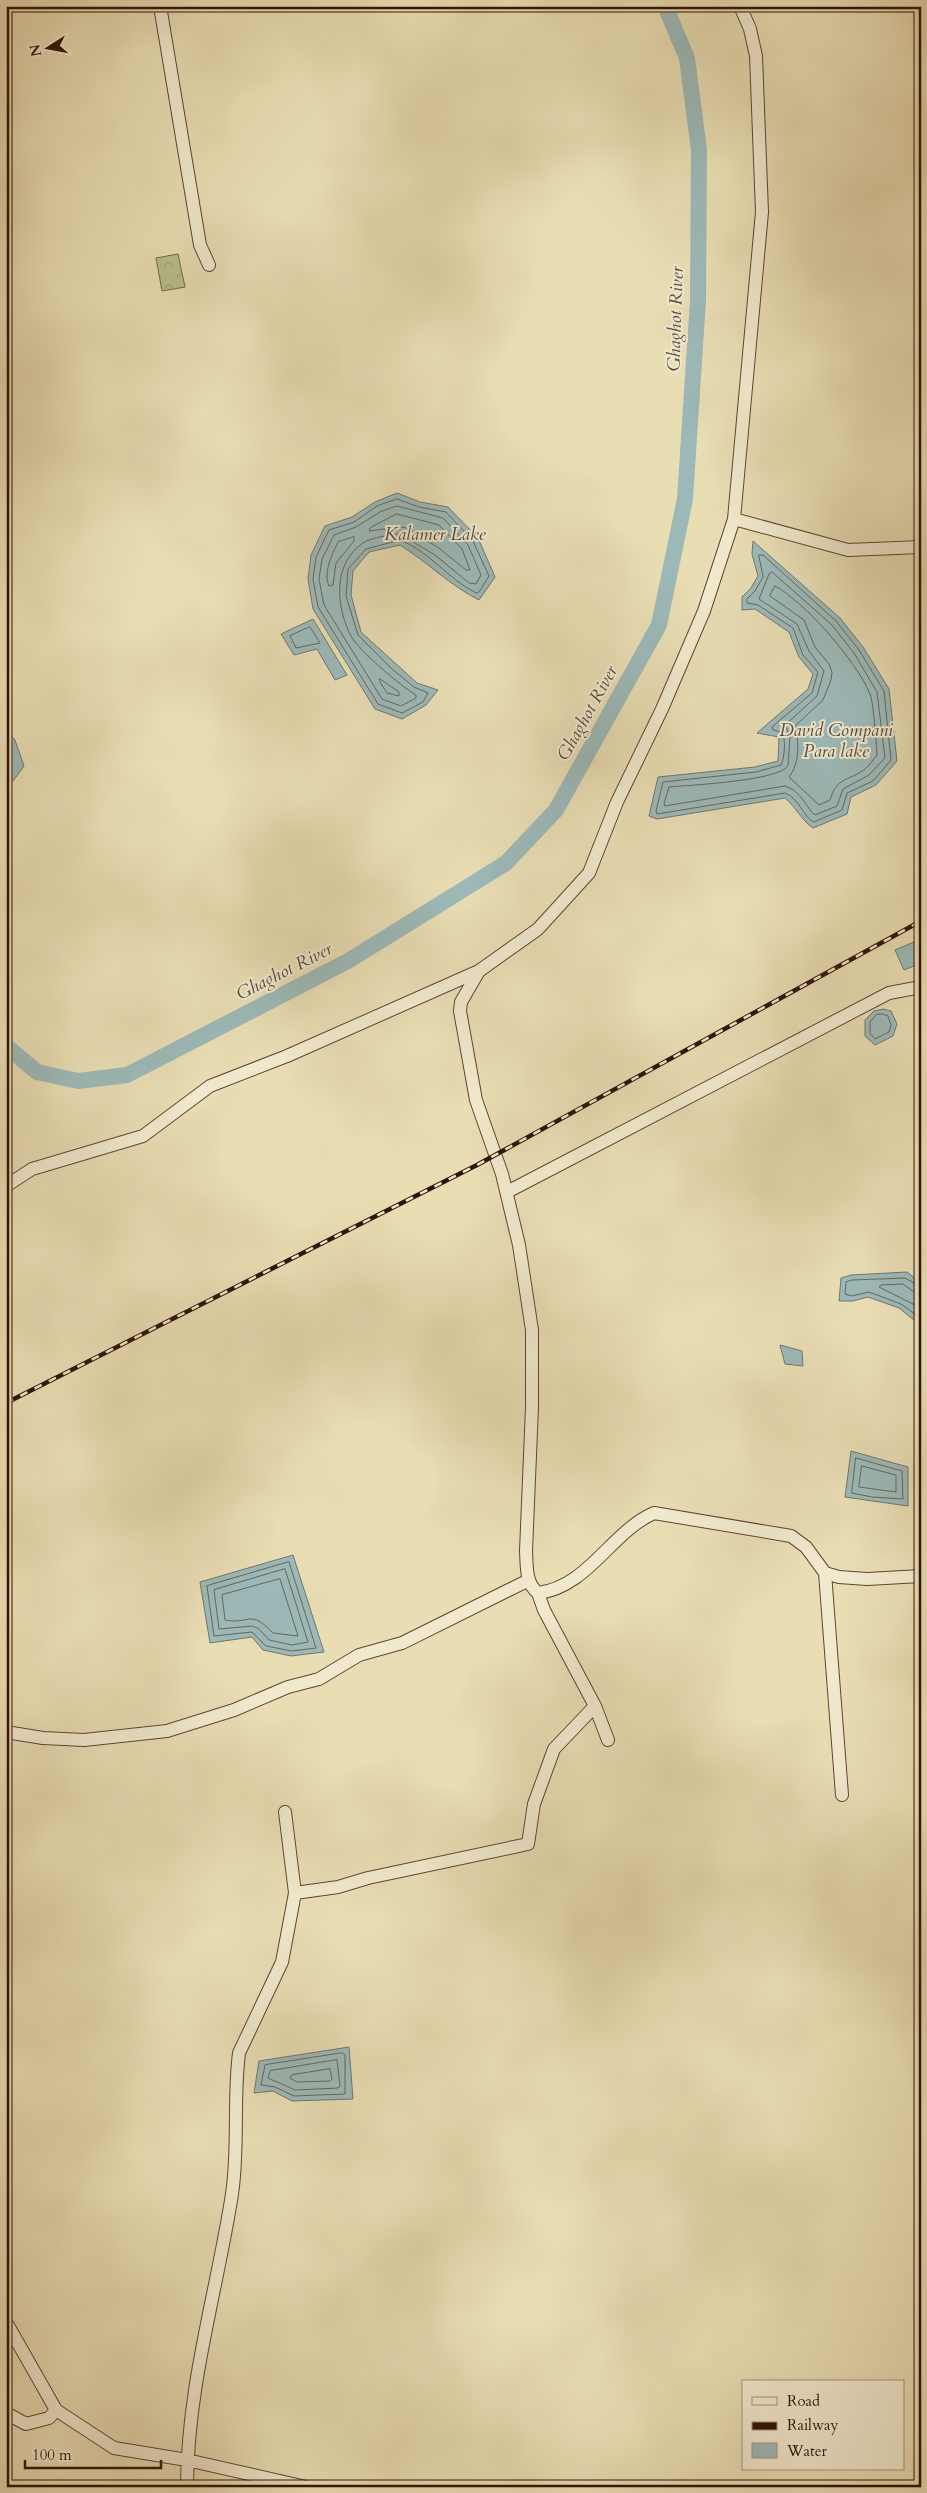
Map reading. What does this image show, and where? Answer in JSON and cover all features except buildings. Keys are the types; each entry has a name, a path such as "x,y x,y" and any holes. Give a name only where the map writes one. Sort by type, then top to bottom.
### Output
{"street":[{"path":"160,6 200,245 209,265"},
{"path":"6,1186 32,1169 143,1136 210,1086 287,1056 479,971 538,929 588,873 617,802 662,709 704,611 734,519 762,212 756,56 750,29 740,6"},
{"path":"734,519 848,550 921,547"},
{"path":"479,971 461,1002 460,1011 480,1117 496,1154 520,1245 533,1352 530,1505 526,1550 529,1580 531,1588 538,1593 544,1610 594,1706 608,1740"},
{"path":"507,1192 890,993 921,986"},
{"path":"538,1593 558,1588 567,1583 596,1562 643,1518 654,1513 790,1536 806,1547 825,1573 842,1795"},
{"path":"825,1573 867,1579 921,1576"},
{"path":"6,1732 43,1738 84,1740 167,1731 234,1710 288,1687 319,1679 359,1655 402,1642 529,1580"},
{"path":"295,1893 338,1887 368,1878 528,1844 534,1804 554,1749 594,1706"},
{"path":"187,2487 187,2460 200,2356 232,2193 238,2132 237,2069 239,2053 282,1962 295,1893 285,1812"},
{"path":"6,2322 56,2410 114,2448 187,2460 306,2487"},
{"path":"6,2413 26,2424 49,2418 56,2410"}],"green space":[{"path":"178,254 185,287 162,291 156,258"}],"water":[{"name":"Kalamer Lake","path":"397,493 420,502 448,507 478,538 495,577 479,600 459,588 400,545 369,552 353,571 351,595 361,632 417,683 438,690 426,705 402,719 375,709 313,609 308,579 311,555 325,526 352,517 375,502"},
{"name":"David Compani Para lake","path":"753,541 840,618 863,647 889,689 897,761 876,785 851,797 847,814 813,828 785,798 657,819 649,816 658,777 755,767 778,761 779,737 757,733 808,689 813,674 799,657 789,632 755,609 742,610 742,597 751,588 758,576 752,554"},
{"path":"313,619 347,675 335,680 317,649 294,655 281,634"},
{"path":"6,730 15,740 24,766 13,781 6,782"},
{"path":"921,939 921,963 904,970 895,950"},
{"path":"883,1009 891,1011 897,1024 893,1036 875,1045 865,1036 865,1020 874,1011"},
{"path":"907,1272 921,1283 921,1319 914,1320 899,1308 868,1297 853,1301 839,1301 841,1278 851,1275"},
{"path":"780,1345 802,1351 803,1366 785,1364"},
{"path":"851,1451 908,1467 908,1506 845,1497"},
{"path":"293,1555 324,1652 291,1656 263,1650 252,1637 210,1643 200,1582"},
{"path":"349,2047 353,2099 292,2101 273,2091 254,2093 259,2061"}],"waterway":[{"name":"Ghaghot River","path":"6,1046 37,1072 78,1081 127,1075 348,961 506,863 556,810 659,625 685,499 698,300 699,150 687,58 665,6"}],"railway":[{"path":"6,1403 477,1165 921,921"}]}
